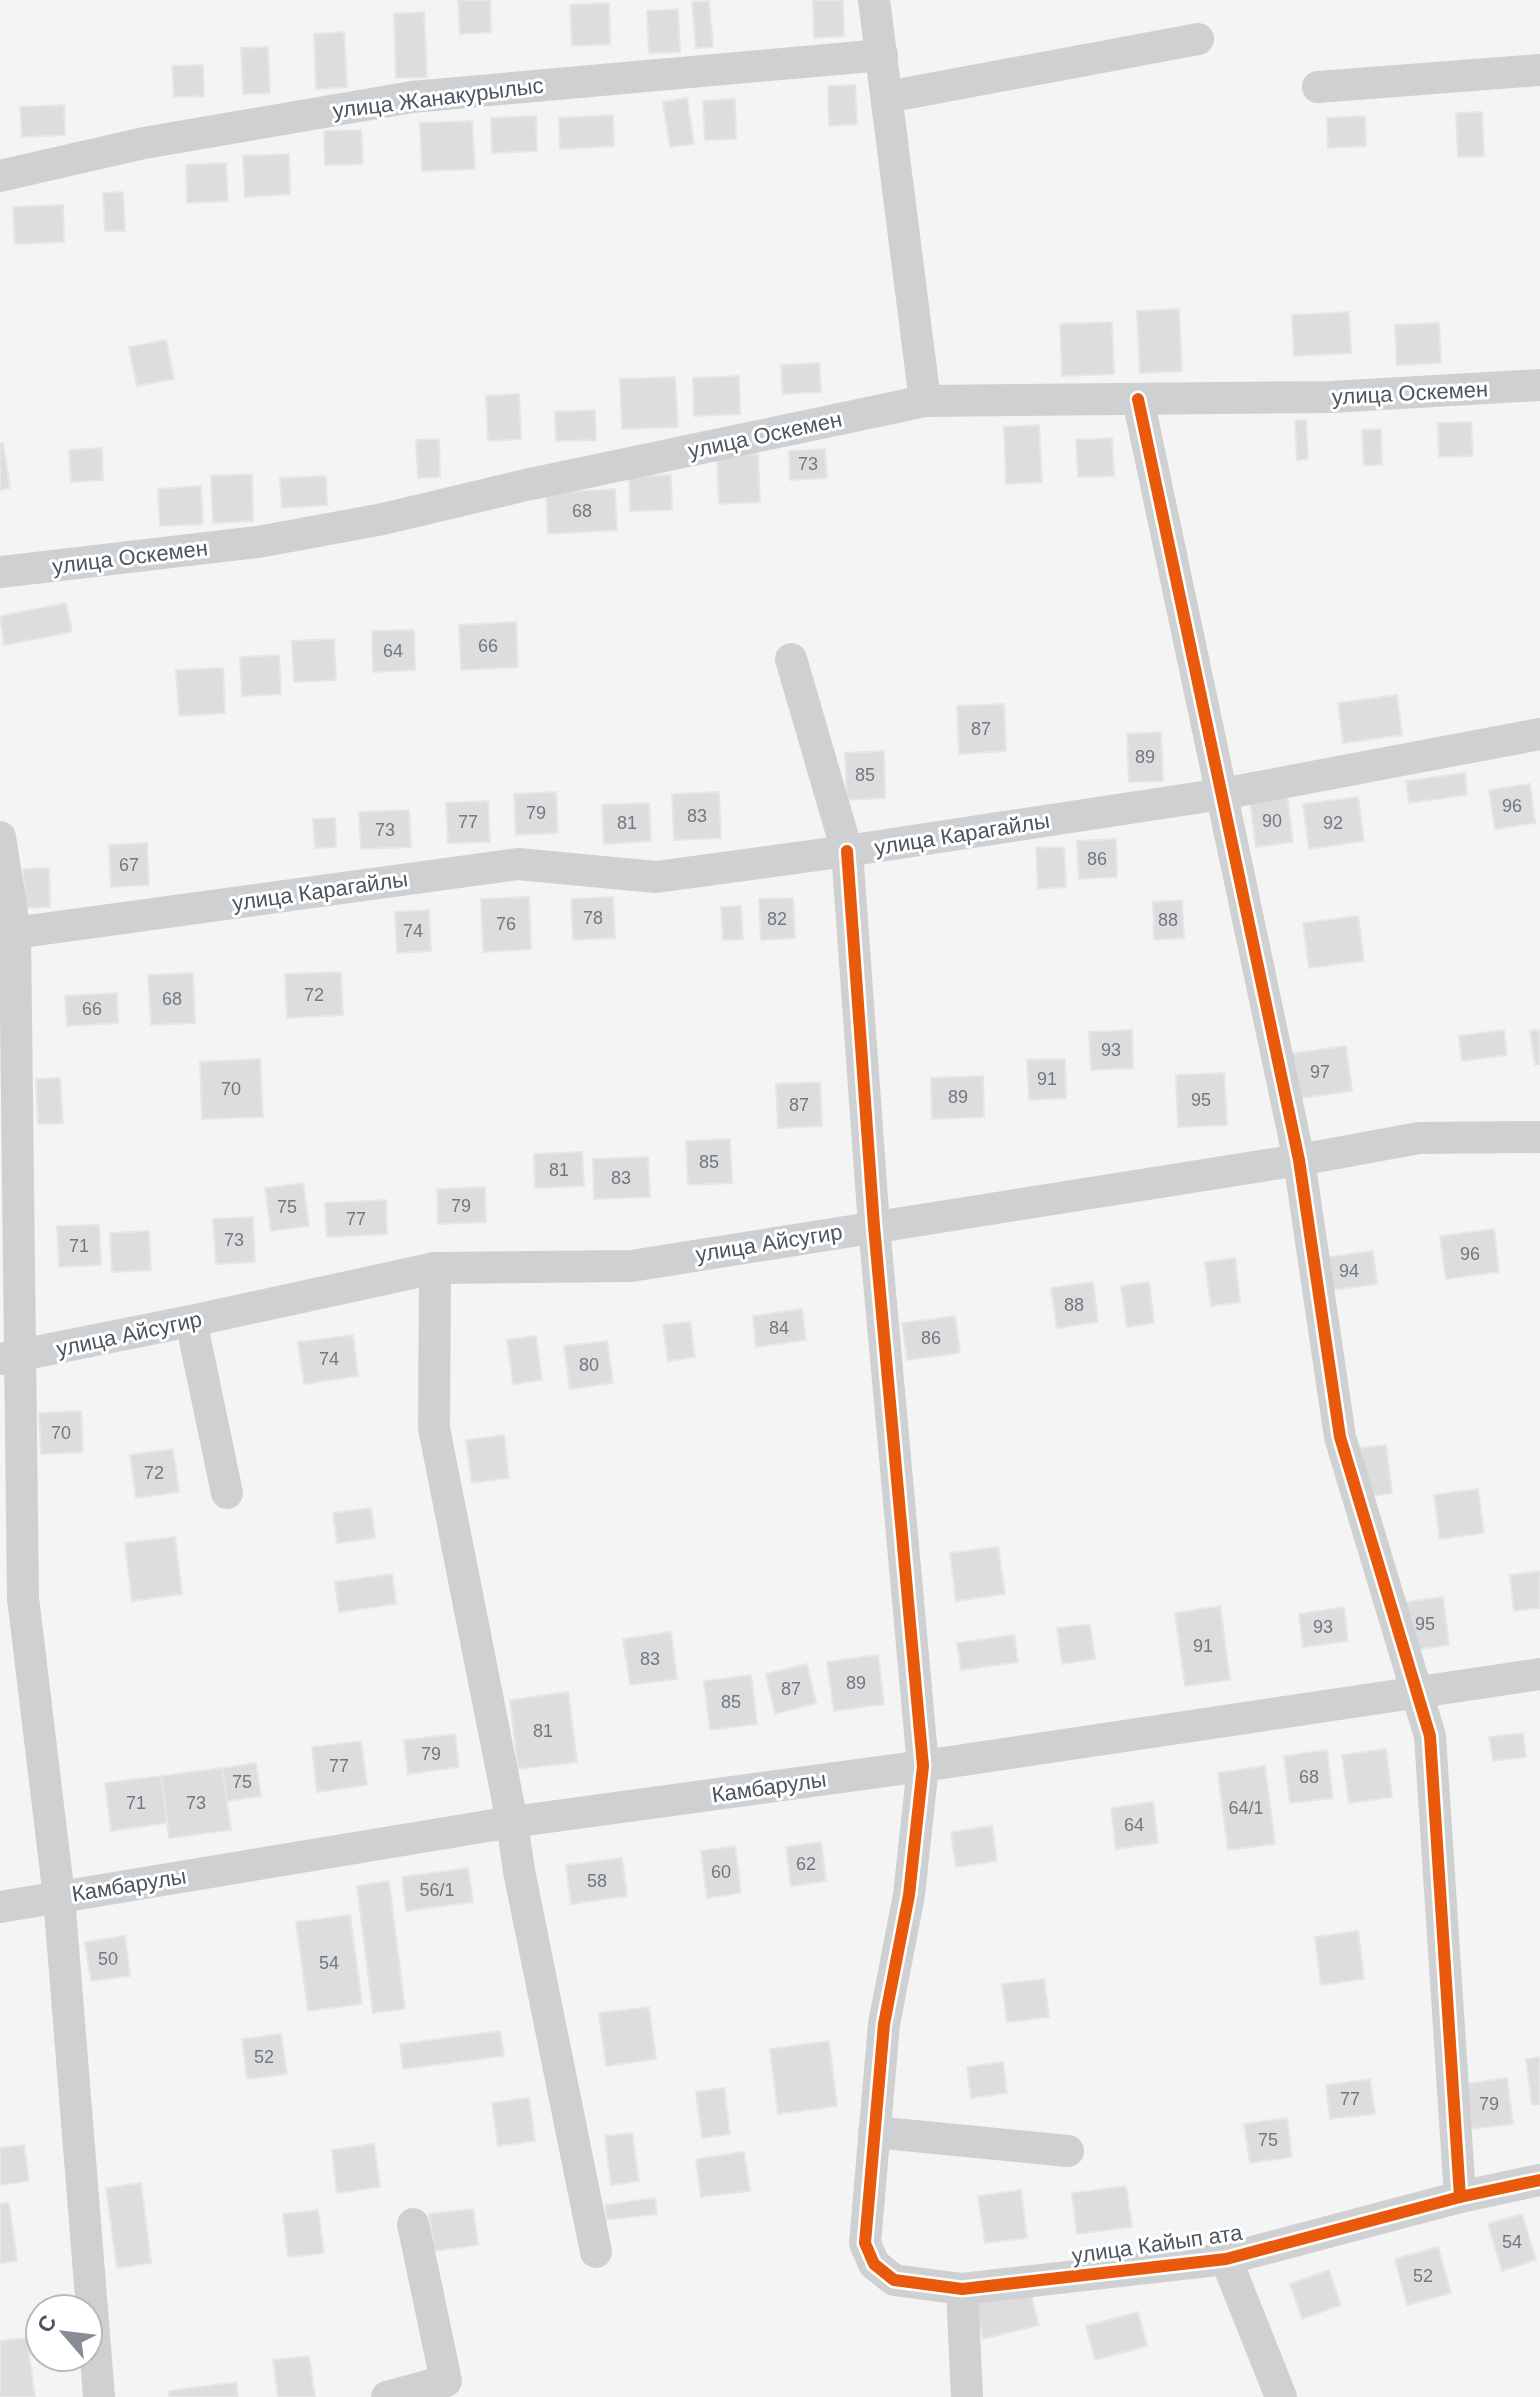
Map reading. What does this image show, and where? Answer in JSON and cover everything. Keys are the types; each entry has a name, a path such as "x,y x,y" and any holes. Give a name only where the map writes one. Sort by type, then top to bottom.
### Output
{"street":[{"path":"874,0 925,401"},
{"path":"887,97 1198,39"},
{"name":"улица Жанакурылыс","path":"0,176 144,143 412,97 882,55"},
{"path":"1318,87 1540,70"},
{"name":"улица Оскемен","path":"0,572 258,542 367,522 526,485 925,401 1331,397 1540,385"},
{"path":"1138,399 1299,1160 1340,1437 1430,1736 1460,2197"},
{"path":"791,659 847,851 874,1226 923,1766 909,1895 884,2024 874,2132 1068,2151"},
{"name":"улица Карагайлы","path":"8,934 518,864 656,877 1222,794 1540,734"},
{"path":"0,837 8,934 10,1358 23,1598 59,1897 99,2397"},
{"name":"улица Айсугир","path":"10,1358 435,1268 631,1266 1299,1160 1419,1138 1540,1137"},
{"path":"435,1268 434,1428 596,2252"},
{"path":"191,1321 227,1493"},
{"name":"Камбарулы","path":"0,1907 512,1822 923,1766 1540,1674"},
{"name":"улица Кайып ата","path":"874,2132 865,2243 874,2264 894,2280 962,2289 1226,2259 1460,2197 1540,2180"},
{"path":"387,2397 446,2381 413,2224"},
{"path":"1226,2259 1281,2397"},
{"path":"962,2289 967,2397"}],"building":[{"path":"458,0 490,0 491,32 460,34"},
{"path":"813,0 843,0 844,36 814,38"},
{"path":"709,1 713,47 696,48 692,2"},
{"path":"609,3 610,44 572,46 570,5"},
{"path":"678,9 680,52 649,53 647,11"},
{"path":"424,12 427,77 396,78 394,14"},
{"path":"344,32 347,87 316,89 314,34"},
{"path":"268,47 270,93 243,94 241,48"},
{"path":"203,65 204,96 174,97 172,66"},
{"path":"855,85 857,124 829,126 828,86"},
{"path":"687,98 694,144 670,147 663,102"},
{"path":"735,99 736,139 705,140 703,101"},
{"path":"64,105 65,135 22,137 20,107"},
{"path":"1482,112 1484,156 1458,157 1456,113"},
{"path":"613,115 614,146 560,149 559,118"},
{"path":"536,116 537,151 492,153 491,118"},
{"path":"1365,116 1366,146 1328,148 1327,118"},
{"path":"472,121 475,169 422,171 420,123"},
{"path":"361,130 363,164 325,165 324,131"},
{"path":"289,154 290,194 245,197 243,156"},
{"path":"226,163 228,201 187,203 186,165"},
{"path":"123,192 125,231 105,231 103,193"},
{"path":"63,205 64,242 15,244 13,207"},
{"path":"1179,309 1182,371 1140,373 1137,311"},
{"path":"1349,312 1351,353 1294,356 1292,315"},
{"path":"1112,322 1114,374 1062,376 1060,324"},
{"path":"1439,323 1441,363 1397,365 1395,325"},
{"path":"166,340 174,379 137,386 129,347"},
{"path":"819,363 821,392 783,394 781,365"},
{"path":"739,376 740,414 694,416 693,378"},
{"path":"675,377 678,427 622,429 620,379"},
{"path":"519,394 521,439 488,441 486,396"},
{"path":"595,410 596,440 556,441 555,412"},
{"path":"1306,420 1308,459 1297,460 1295,421"},
{"path":"1471,422 1473,456 1439,457 1438,423"},
{"path":"1039,425 1042,482 1006,484 1004,427"},
{"path":"1381,429 1382,465 1364,465 1362,430"},
{"path":"1112,438 1114,476 1078,477 1076,440"},
{"path":"439,439 440,477 418,478 416,440"},
{"path":"3,443 10,488 0,490 0,444"},
{"path":"102,448 103,480 71,482 69,450"},
{"path":"825,449 827,478 790,480 789,451"},
{"path":"758,454 760,502 719,504 717,456"},
{"path":"252,474 253,521 213,523 211,476"},
{"path":"671,475 672,510 630,511 629,477"},
{"path":"326,476 327,505 282,508 280,478"},
{"path":"201,486 203,524 160,526 158,489"},
{"path":"615,489 617,530 548,534 546,493"},
{"path":"66,603 72,632 4,645 0,616"},
{"path":"516,622 518,667 461,670 459,625"},
{"path":"414,630 415,670 373,672 372,631"},
{"path":"334,639 336,680 294,682 292,641"},
{"path":"279,655 281,694 242,696 240,657"},
{"path":"223,668 225,713 179,716 176,670"},
{"path":"1397,695 1402,735 1343,743 1338,703"},
{"path":"1004,704 1006,751 959,754 957,706"},
{"path":"1161,732 1163,781 1129,782 1127,734"},
{"path":"884,751 885,798 847,800 845,753"},
{"path":"1465,773 1467,795 1409,803 1406,781"},
{"path":"1530,784 1535,823 1495,829 1489,790"},
{"path":"556,792 558,833 516,835 514,794"},
{"path":"719,792 721,838 674,840 672,794"},
{"path":"1287,795 1293,842 1256,847 1250,800"},
{"path":"1358,797 1364,841 1309,849 1303,804"},
{"path":"488,801 490,842 448,843 446,803"},
{"path":"649,803 651,841 604,844 602,805"},
{"path":"409,810 411,847 361,849 359,812"},
{"path":"335,818 336,847 315,848 313,819"},
{"path":"1116,839 1117,877 1079,879 1077,841"},
{"path":"147,843 149,885 111,887 109,845"},
{"path":"1064,847 1066,887 1038,889 1036,848"},
{"path":"49,868 50,907 25,908 23,869"},
{"path":"529,897 531,949 483,952 481,899"},
{"path":"613,897 615,938 573,940 571,899"},
{"path":"793,898 795,938 761,940 759,899"},
{"path":"1182,900 1184,938 1154,940 1153,902"},
{"path":"741,906 743,939 723,940 721,907"},
{"path":"429,910 431,951 397,953 395,912"},
{"path":"1358,916 1364,961 1309,968 1303,923"},
{"path":"341,972 343,1015 287,1018 285,974"},
{"path":"193,973 195,1023 151,1025 148,975"},
{"path":"117,993 118,1023 67,1026 65,996"},
{"path":"1132,1030 1133,1068 1091,1070 1089,1032"},
{"path":"1504,1030 1507,1055 1462,1061 1459,1036"},
{"path":"1540,1030 1540,1064 1535,1065 1530,1031"},
{"path":"1346,1046 1352,1091 1295,1099 1289,1054"},
{"path":"260,1059 263,1117 202,1119 200,1062"},
{"path":"1065,1059 1066,1098 1029,1100 1027,1060"},
{"path":"1224,1073 1227,1125 1178,1127 1176,1075"},
{"path":"983,1076 984,1117 932,1119 931,1078"},
{"path":"60,1078 63,1123 38,1124 36,1079"},
{"path":"820,1082 822,1126 778,1128 776,1084"},
{"path":"730,1139 732,1183 688,1185 686,1141"},
{"path":"582,1152 584,1186 535,1188 534,1154"},
{"path":"648,1157 650,1197 594,1199 593,1159"},
{"path":"303,1183 309,1226 271,1231 265,1188"},
{"path":"485,1187 486,1222 438,1224 437,1189"},
{"path":"386,1200 387,1234 327,1237 325,1203"},
{"path":"253,1217 255,1262 216,1264 213,1219"},
{"path":"99,1225 101,1265 59,1267 57,1226"},
{"path":"1494,1229 1499,1272 1446,1279 1440,1236"},
{"path":"149,1231 151,1270 112,1272 110,1233"},
{"path":"1373,1251 1377,1284 1325,1291 1321,1258"},
{"path":"1235,1258 1240,1302 1211,1306 1205,1262"},
{"path":"1093,1282 1098,1322 1057,1328 1051,1288"},
{"path":"1149,1282 1154,1323 1127,1327 1121,1286"},
{"path":"802,1309 806,1340 756,1347 753,1316"},
{"path":"955,1316 960,1353 907,1360 902,1323"},
{"path":"690,1322 695,1357 668,1361 663,1325"},
{"path":"353,1335 358,1376 304,1384 298,1342"},
{"path":"536,1336 542,1380 513,1384 507,1340"},
{"path":"607,1341 613,1383 570,1389 564,1346"},
{"path":"81,1411 83,1452 41,1454 39,1413"},
{"path":"504,1435 509,1478 472,1483 466,1440"},
{"path":"1386,1445 1392,1493 1365,1497 1358,1448"},
{"path":"173,1449 179,1492 136,1498 130,1455"},
{"path":"1478,1489 1484,1533 1440,1539 1434,1495"},
{"path":"371,1508 375,1538 337,1543 333,1513"},
{"path":"175,1537 182,1594 132,1601 125,1543"},
{"path":"998,1547 1005,1594 956,1601 950,1553"},
{"path":"1540,1571 1540,1608 1514,1611 1510,1575"},
{"path":"392,1574 396,1604 339,1612 335,1582"},
{"path":"1443,1597 1449,1645 1407,1651 1400,1603"},
{"path":"1220,1606 1230,1680 1185,1686 1175,1613"},
{"path":"1344,1607 1348,1641 1303,1647 1299,1614"},
{"path":"1090,1624 1095,1659 1062,1664 1057,1628"},
{"path":"671,1632 677,1679 630,1685 623,1639"},
{"path":"1014,1635 1018,1662 961,1670 957,1643"},
{"path":"878,1655 884,1704 834,1711 827,1662"},
{"path":"807,1664 816,1703 775,1714 766,1674"},
{"path":"751,1675 757,1724 710,1730 704,1681"},
{"path":"568,1692 577,1762 518,1769 510,1700"},
{"path":"1523,1733 1526,1757 1493,1761 1489,1737"},
{"path":"455,1734 459,1767 408,1774 404,1740"},
{"path":"361,1741 367,1785 317,1792 312,1747"},
{"path":"1386,1749 1392,1797 1349,1803 1342,1755"},
{"path":"1327,1750 1333,1798 1290,1803 1284,1756"},
{"path":"256,1763 261,1796 227,1801 222,1768"},
{"path":"1265,1766 1275,1844 1228,1850 1218,1773"},
{"path":"222,1768 231,1830 169,1838 161,1776"},
{"path":"161,1776 167,1823 111,1831 105,1783"},
{"path":"1153,1802 1158,1843 1116,1849 1111,1808"},
{"path":"992,1826 997,1861 956,1867 951,1832"},
{"path":"821,1842 826,1881 791,1886 786,1847"},
{"path":"735,1846 741,1893 707,1898 701,1851"},
{"path":"622,1858 627,1896 571,1904 566,1865"},
{"path":"468,1868 473,1902 406,1911 402,1877"},
{"path":"389,1881 405,2009 373,2013 357,1886"},
{"path":"350,1915 362,2004 308,2011 296,1922"},
{"path":"1358,1931 1364,1979 1321,1985 1315,1937"},
{"path":"125,1936 130,1976 91,1981 85,1942"},
{"path":"1044,1979 1049,2017 1007,2022 1002,1984"},
{"path":"649,2007 656,2059 606,2066 599,2013"},
{"path":"500,2031 504,2056 403,2069 400,2044"},
{"path":"281,2034 287,2074 247,2079 242,2039"},
{"path":"829,2041 837,2106 778,2114 770,2049"},
{"path":"1540,2057 1540,2104 1532,2105 1526,2059"},
{"path":"1003,2062 1007,2093 971,2098 967,2067"},
{"path":"1507,2078 1513,2124 1471,2129 1465,2084"},
{"path":"1370,2079 1375,2114 1330,2119 1326,2085"},
{"path":"724,2088 730,2134 702,2138 696,2092"},
{"path":"529,2098 535,2141 498,2146 492,2103"},
{"path":"1287,2118 1292,2157 1250,2163 1244,2124"},
{"path":"632,2133 639,2181 611,2185 605,2136"},
{"path":"374,2144 380,2187 337,2193 332,2150"},
{"path":"24,2145 29,2181 0,2185 0,2148"},
{"path":"744,2152 750,2191 701,2197 696,2159"},
{"path":"141,2183 151,2263 117,2268 106,2188"},
{"path":"1126,2186 1132,2227 1077,2234 1072,2193"},
{"path":"1021,2190 1027,2238 985,2243 978,2196"},
{"path":"655,2198 657,2214 607,2220 605,2205"},
{"path":"9,2203 17,2261 0,2263 0,2204"},
{"path":"473,2209 478,2245 434,2251 429,2214"},
{"path":"318,2210 324,2253 288,2257 283,2214"},
{"path":"1522,2214 1536,2260 1502,2271 1488,2224"},
{"path":"1438,2247 1451,2293 1407,2305 1395,2259"},
{"path":"1329,2270 1341,2305 1302,2319 1290,2284"},
{"path":"1029,2287 1039,2325 983,2339 974,2301"},
{"path":"1138,2312 1147,2346 1095,2360 1086,2326"},
{"path":"24,2338 24,2373 32,2373 35,2397 0,2397 0,2341"},
{"path":"309,2356 315,2397 278,2397 273,2360"},
{"path":"236,2382 238,2397 169,2397 169,2391"}],"cycle path":[{"path":"1138,399 1299,1160 1340,1437 1430,1736 1460,2197"},
{"path":"847,851 874,1226 923,1766 909,1895 884,2024 865,2243 874,2264 894,2280 962,2289 1226,2259 1460,2197 1540,2180"}]}
